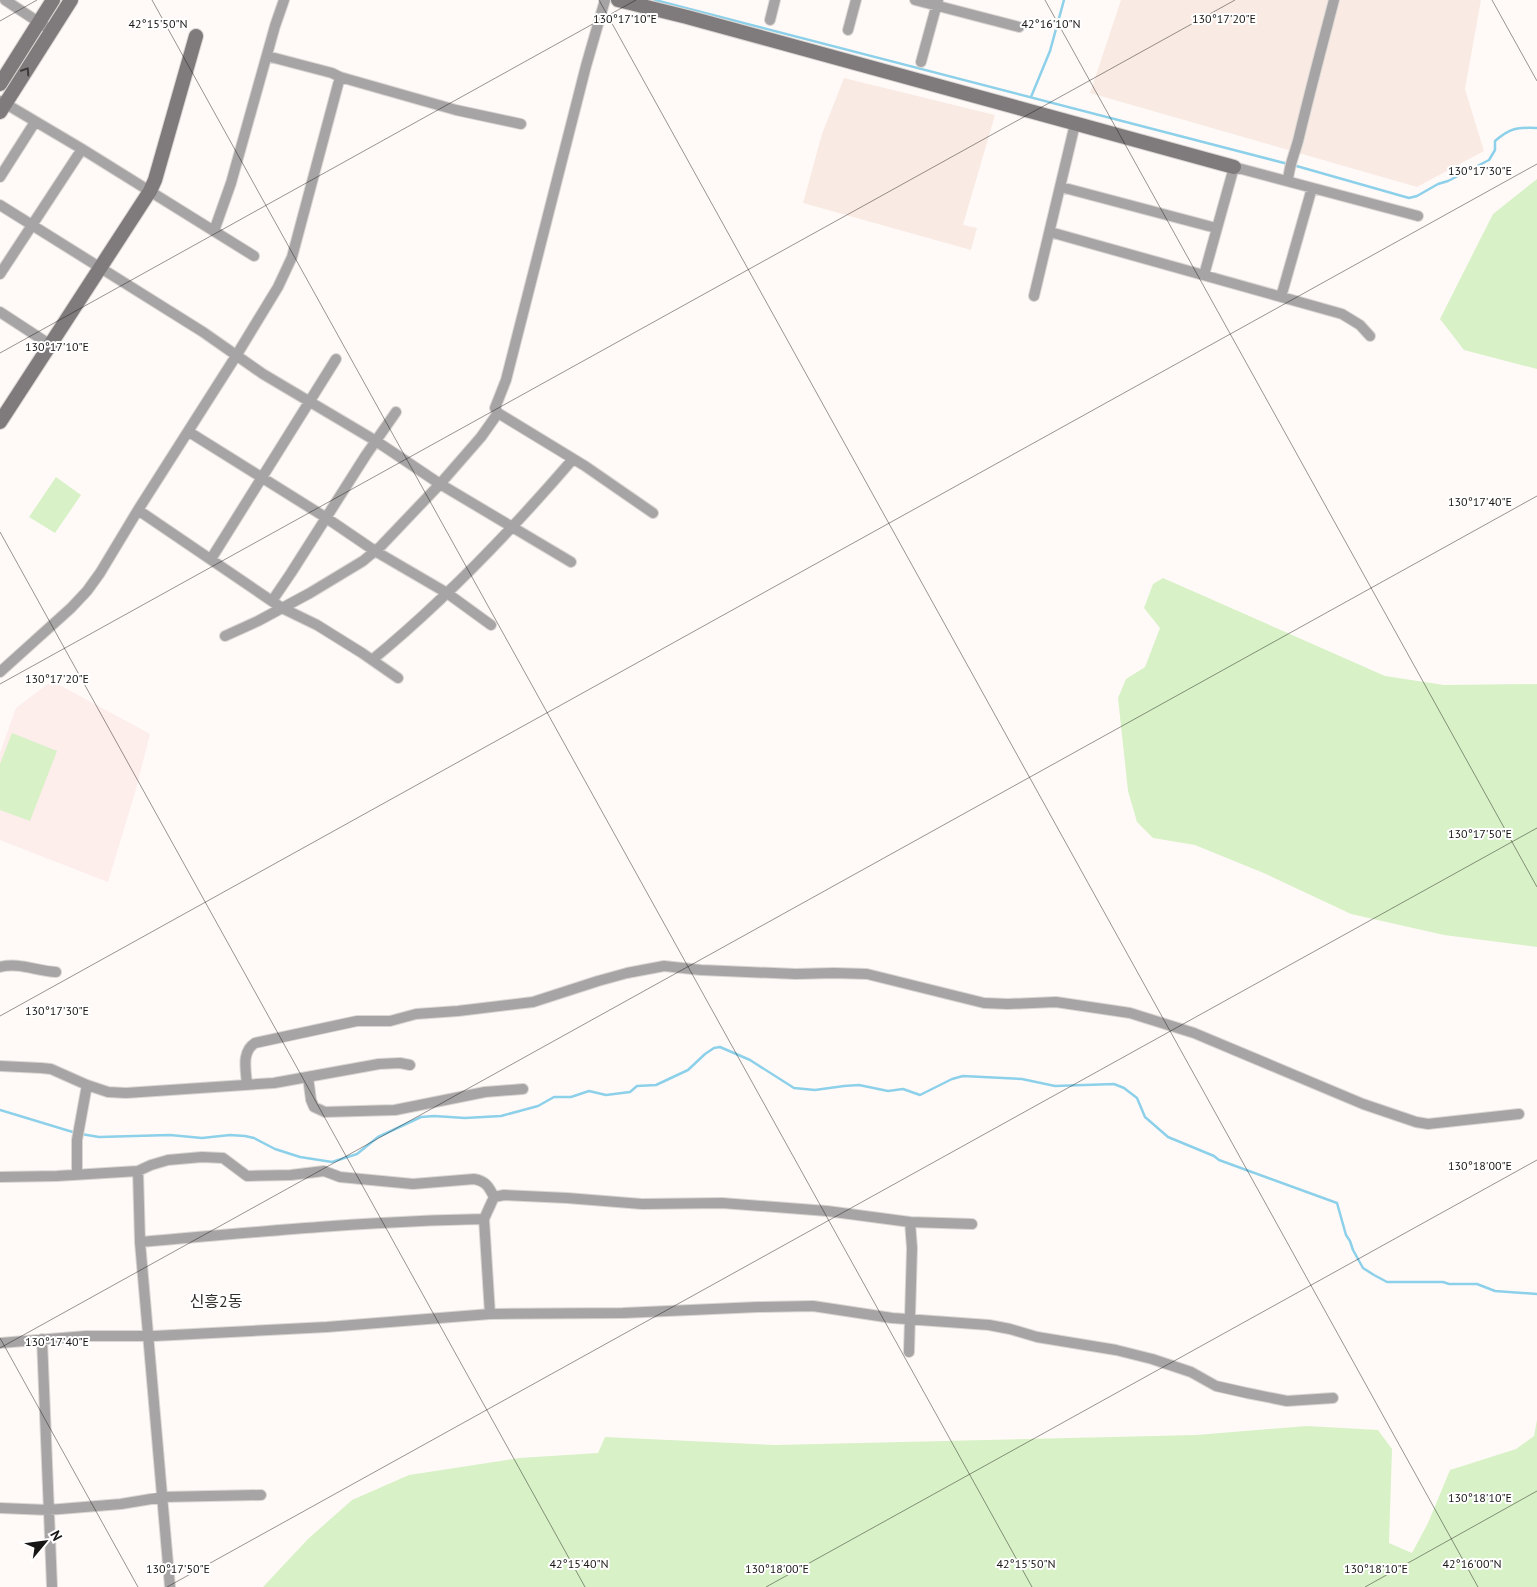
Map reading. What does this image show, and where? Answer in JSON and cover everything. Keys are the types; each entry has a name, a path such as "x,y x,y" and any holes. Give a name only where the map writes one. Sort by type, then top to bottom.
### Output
{"street":[{"path":"5,0 52,30"},
{"path":"0,84 53,0"},
{"path":"71,0 2,106 35,122 82,149 254,256"},
{"path":"214,231 231,183 284,0"},
{"path":"605,0 586,66 506,380 495,408 498,413 629,495 653,513"},
{"path":"618,0 1418,216"},
{"path":"770,20 775,0"},
{"path":"848,30 856,0"},
{"path":"915,0 937,3 1019,27"},
{"path":"1288,181 1290,164 1296,152 1310,89 1334,0"},
{"path":"921,62 937,3"},
{"path":"0,422 150,191 155,180 196,36"},
{"path":"267,56 332,73 340,77 456,110 521,124"},
{"path":"0,672 71,608 100,573 278,287 292,257 340,77"},
{"path":"0,177 35,122"},
{"path":"1034,296 1076,124"},
{"path":"0,274 82,149"},
{"path":"1204,275 1234,167"},
{"path":"1061,187 1216,228"},
{"path":"1282,297 1312,188"},
{"path":"0,205 188,323 263,374 376,441 440,484 512,528 571,562"},
{"path":"1050,232 1342,314 1360,325 1370,336"},
{"path":"0,312 49,344"},
{"path":"211,560 336,359"},
{"path":"272,601 396,412"},
{"path":"225,636 310,593 363,561 440,484 498,413"},
{"path":"189,432 326,517 375,551 448,593 491,625"},
{"path":"372,660 448,593 512,528 573,459"},
{"path":"138,510 282,608 317,625 398,678"},
{"path":"0,967 7,965 20,966 56,972"},
{"path":"246,1084 245,1053 255,1043 357,1021 390,1021 416,1014 532,1002 598,980 664,966 702,970 796,974 867,974 984,1002 1008,1004 1056,1002 1130,1013 1194,1033 1362,1104 1416,1122 1428,1124 1519,1114"},
{"path":"0,1066 51,1070 108,1092 126,1093 274,1083 379,1064 400,1063 410,1065"},
{"path":"308,1076 311,1100 314,1107 325,1112 395,1110 458,1096 523,1088"},
{"path":"78,1173 77,1140 86,1085"},
{"path":"0,1177 57,1176 138,1170 168,1160 202,1157 223,1158 247,1176 292,1175 324,1171 350,1178 413,1184 474,1179 483,1180 494,1197"},
{"path":"138,1170 140,1242 170,1587"},
{"path":"494,1197 504,1195 642,1204 722,1203 827,1211 910,1222 972,1224"},
{"path":"490,1314 484,1219 494,1197"},
{"path":"140,1242 377,1223 484,1219"},
{"path":"910,1222 912,1248 910,1352"},
{"path":"0,1343 86,1336 149,1336 327,1327 490,1314 623,1313 813,1306 911,1320 989,1325 1037,1337 1116,1350 1152,1359 1191,1372 1216,1386 1247,1394 1287,1401 1333,1398"},
{"path":"42,1340 52,1587"},
{"path":"0,1508 48,1510 121,1504 163,1497 261,1495"}],"shaded area":[{"path":"1121,0 1481,0 1465,89 1484,151 1417,187 1090,93"},
{"path":"844,78 995,115 963,225 977,228 971,250 803,203 822,134"},
{"path":"52,681 150,734 136,789 108,882 0,840 0,753 16,708"}],"green space":[{"path":"1537,179 1537,369 1464,350 1440,319 1493,214"},
{"path":"56,477 81,495 55,533 29,517"},
{"path":"1163,578 1385,676 1444,685 1537,684 1537,947 1444,935 1351,914 1266,874 1195,845 1153,838 1137,822 1128,791 1118,698 1126,679 1145,667 1160,628 1144,608 1153,584"},
{"path":"12,733 57,751 30,821 0,810 0,764"},
{"path":"1537,1420 1537,1587 263,1587 308,1539 352,1500 409,1475 519,1458 598,1453 605,1437 775,1445 1196,1435 1307,1426 1378,1430 1392,1449 1389,1543 1412,1553 1428,1523 1450,1470 1516,1449 1534,1436"}],"waterway":[{"path":"655,0 1288,164"},
{"path":"1031,97 1050,51 1064,0"},
{"path":"1293,165 1409,198 1417,196 1489,160 1495,150 1495,141 1505,133 1519,128 1537,128"},
{"path":"81,1134 99,1137 170,1135 202,1138 230,1135 245,1136 300,1157 332,1162 357,1154 378,1137 421,1117 465,1118 501,1116 538,1106 554,1097 571,1097 589,1091 606,1095 630,1092 637,1086 656,1085 688,1070 705,1054 714,1048 720,1047 750,1060 794,1088 815,1090 859,1085 888,1091 903,1089 920,1095 952,1079 963,1076 1022,1079 1055,1086 1114,1084 1124,1088 1137,1098 1145,1117 1168,1137 1214,1156 1219,1160 1337,1203 1346,1235 1363,1268 1387,1282 1477,1284 1495,1291 1537,1294"},
{"path":"0,1110 76,1133"}],"district":[{"name":"신흥2동","path":"216,1301"}]}
